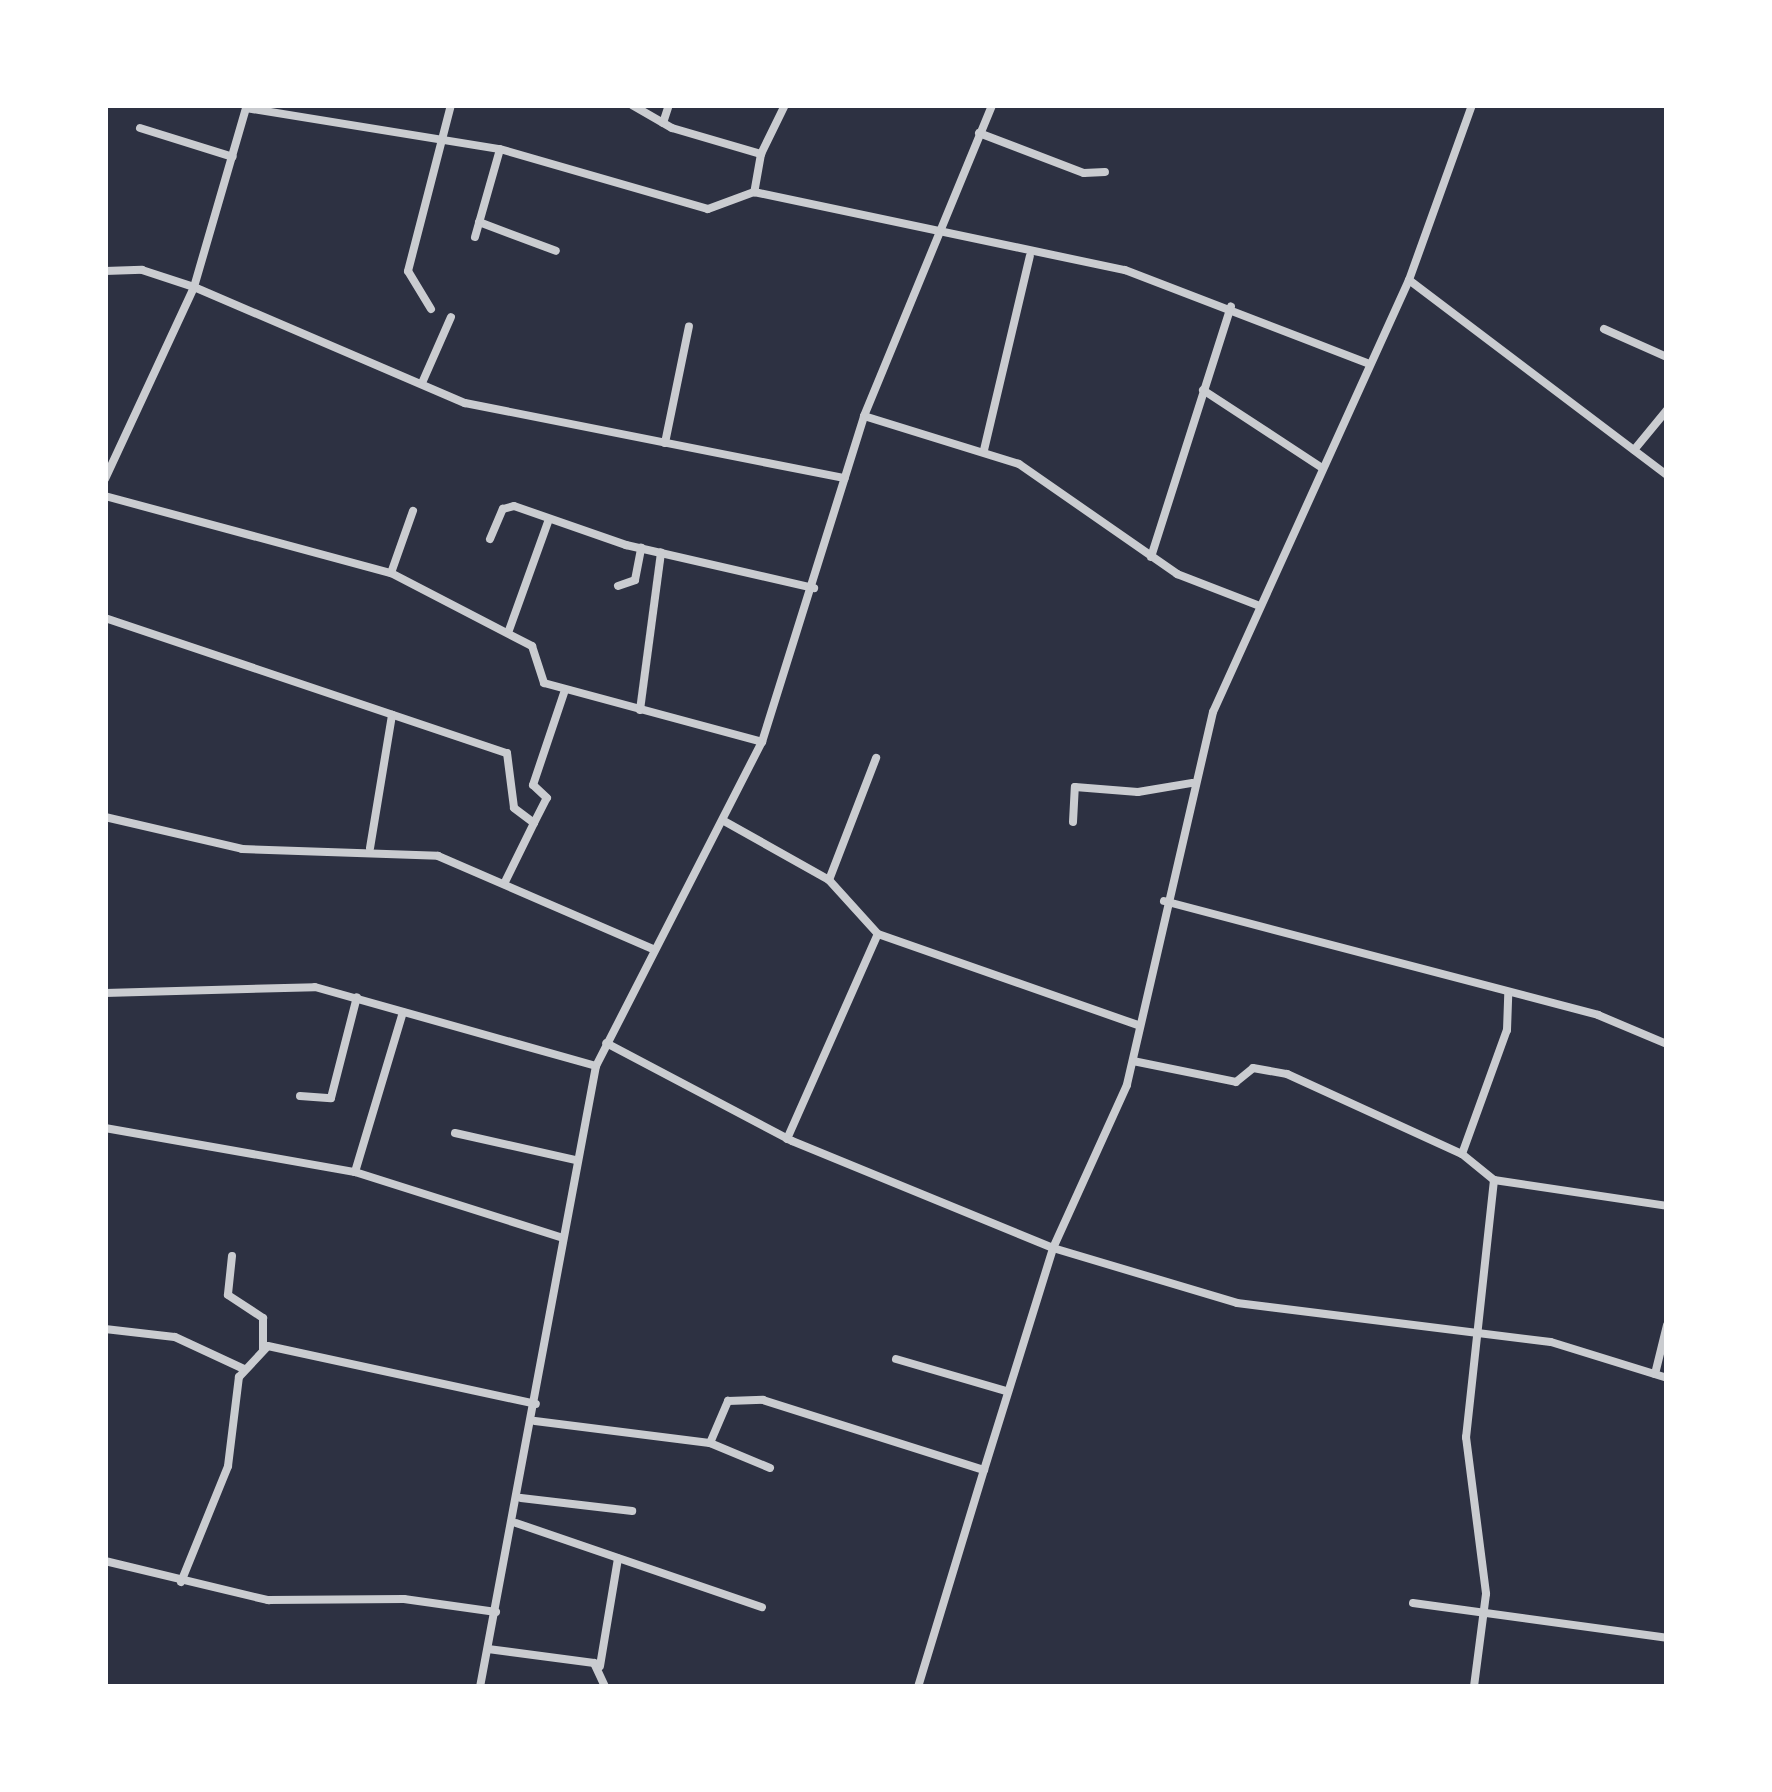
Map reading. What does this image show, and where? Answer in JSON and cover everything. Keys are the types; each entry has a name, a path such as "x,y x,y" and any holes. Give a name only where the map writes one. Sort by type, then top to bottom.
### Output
{"street":[{"path":"430,309 408,271 451,105"},
{"path":"632,105 663,122 761,154"},
{"path":"663,122 669,105"},
{"path":"754,192 761,154 785,105"},
{"path":"480,1687 521,1498 560,1237 596,1066 762,742 814,588 864,416 936,226 992,105"},
{"path":"918,1687 1006,1391 1054,1248 1114,1123 1133,1061 1164,900 1192,784 1257,605 1409,280 1472,105"},
{"path":"105,479 194,287 246,106 439,142 500,149 656,200 708,209 754,192 936,226 1030,256 1100,263 1231,306 1370,364"},
{"path":"140,128 233,156"},
{"path":"979,133 1084,173 1105,172"},
{"path":"475,237 500,149"},
{"path":"479,222 556,251"},
{"path":"984,450 1030,256"},
{"path":"105,271 142,270 194,287 422,384 496,411 845,478"},
{"path":"1409,280 1667,475"},
{"path":"1150,558 1188,462 1184,446 1231,306"},
{"path":"422,384 450,317"},
{"path":"665,443 689,326"},
{"path":"1604,329 1667,357"},
{"path":"1203,390 1322,468"},
{"path":"1634,450 1667,410"},
{"path":"864,416 984,450 1045,479 1150,558 1257,605"},
{"path":"105,496 390,573 538,652 544,683 762,742"},
{"path":"490,539 506,506 641,548 814,588"},
{"path":"390,573 413,511"},
{"path":"508,633 549,519"},
{"path":"618,586 635,580 641,548"},
{"path":"640,710 661,552"},
{"path":"105,618 512,756 514,808 534,823"},
{"path":"504,884 547,798 534,785 566,690"},
{"path":"370,848 392,715"},
{"path":"829,880 876,758"},
{"path":"1073,822 1075,787 1138,792 1192,784"},
{"path":"105,817 242,849 370,848 438,856 654,950"},
{"path":"724,821 829,880 878,934 1138,1026"},
{"path":"1164,900 1508,994 1598,1014 1667,1044"},
{"path":"787,1139 878,934"},
{"path":"105,994 315,987 596,1066"},
{"path":"1462,1154 1507,1030 1508,994"},
{"path":"300,1096 331,1098 357,997"},
{"path":"355,1172 403,1012"},
{"path":"606,1043 787,1139 1054,1248 1238,1302 1473,1329 1667,1378"},
{"path":"1133,1061 1236,1082 1268,1068 1462,1154 1494,1180 1667,1206"},
{"path":"105,1128 355,1172 560,1237"},
{"path":"454,1133 576,1160"},
{"path":"1474,1687 1486,1616 1466,1438 1473,1329 1494,1180"},
{"path":"181,1582 228,1466 244,1369 263,1349 263,1318 228,1295 232,1256"},
{"path":"1655,1374 1667,1325"},
{"path":"105,1329 176,1337 244,1369"},
{"path":"263,1349 536,1404"},
{"path":"896,1359 1006,1391"},
{"path":"710,1443 728,1401 763,1400 984,1470"},
{"path":"535,1421 710,1443 770,1468"},
{"path":"521,1498 632,1511"},
{"path":"516,1522 762,1607"},
{"path":"605,1687 600,1666 618,1560"},
{"path":"105,1561 268,1600 404,1599 496,1612"},
{"path":"1413,1603 1667,1638"},
{"path":"488,1650 600,1666"}]}
